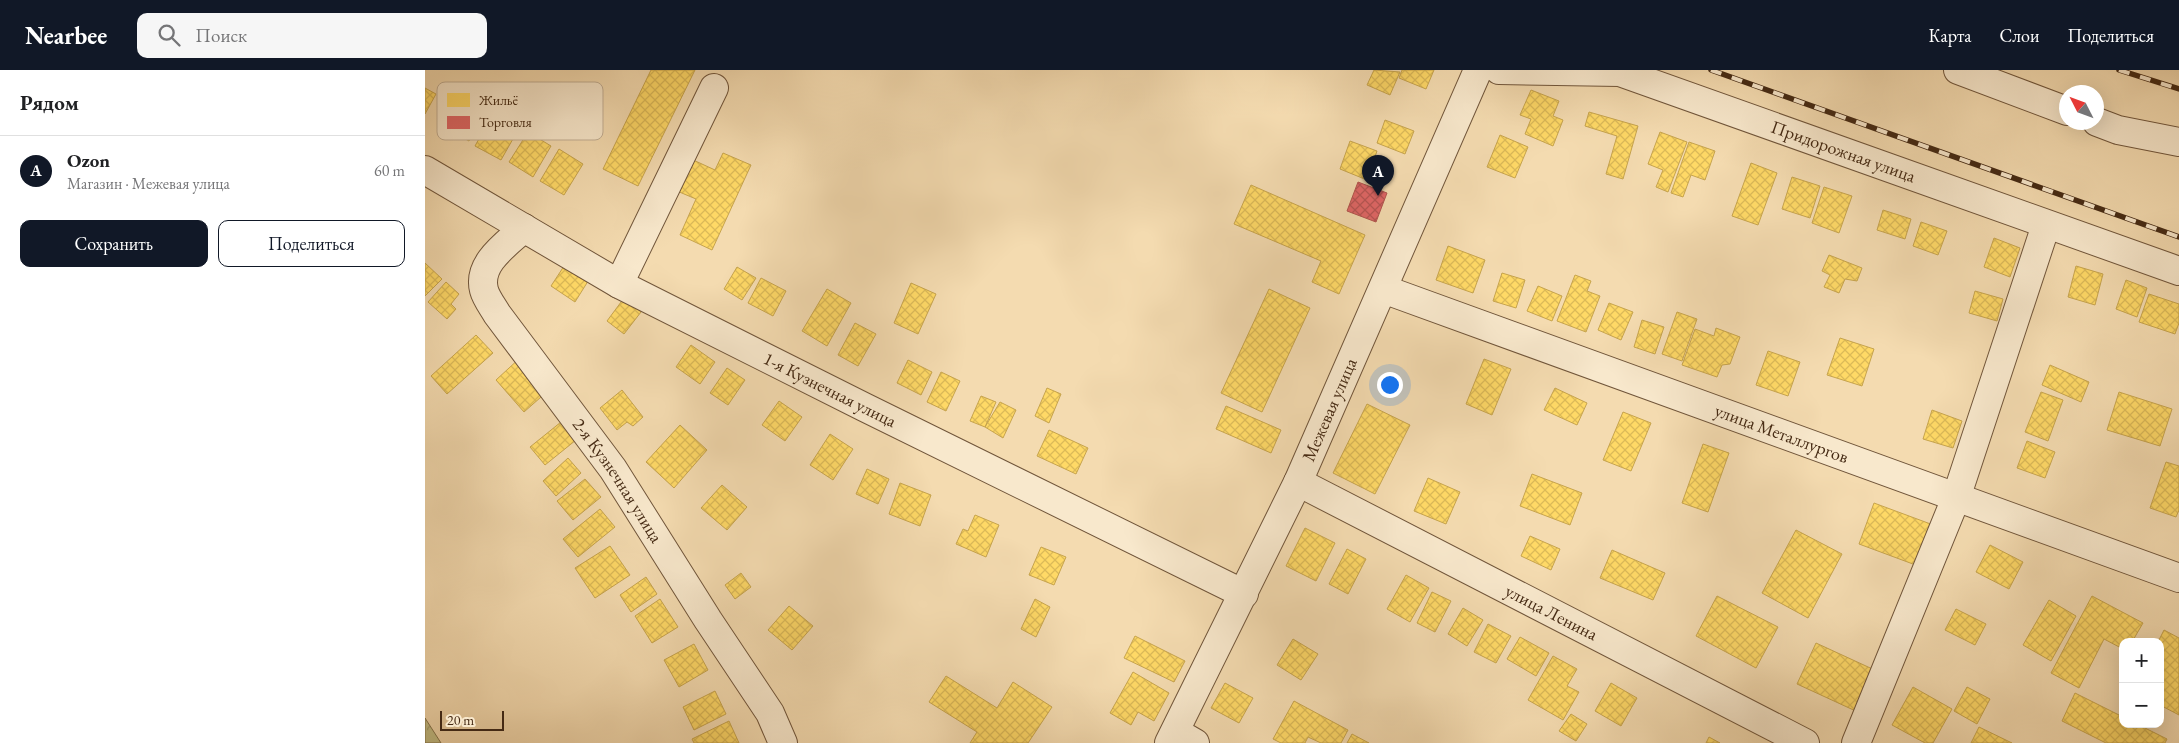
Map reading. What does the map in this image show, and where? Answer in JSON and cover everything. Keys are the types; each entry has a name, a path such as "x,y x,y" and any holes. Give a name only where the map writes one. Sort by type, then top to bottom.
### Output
{"street":[{"name":"Межевая улица","path":"1180,739 1243,594 1298,482 1478,70"},
{"name":"Придорожная улица","path":"1499,70 1620,72 2179,271"},
{"path":"1958,70 2059,108"},
{"path":"619,284 714,88"},
{"path":"2104,125 2118,130 2179,142"},
{"name":"1-я Кузнечная улица","path":"425,170 619,284 1243,594"},
{"path":"1856,743 1956,498 2046,225"},
{"name":"2-я Кузнечная улица","path":"524,228 487,264 483,276 484,291 497,314 613,469 771,714 783,743"},
{"name":"улица Металлургов","path":"1383,289 2179,578"},
{"name":"улица Ленина","path":"1298,482 1796,741"}],"green space":[{"path":"425,718 441,743 425,743"}],"building: Жильё":[{"path":"651,70 695,70 638,186 603,169"},
{"path":"1374,70 1400,72 1390,95 1367,85"},
{"path":"1402,70 1434,70 1426,89 1399,78"},
{"path":"425,88 436,94 425,114"},
{"path":"1531,90 1559,101 1553,116 1563,120 1553,146 1525,134 1531,119 1520,115"},
{"path":"1589,112 1638,126 1623,179 1606,174 1617,136 1585,126"},
{"path":"1385,120 1414,131 1405,154 1377,143"},
{"path":"1660,132 1687,142 1668,192 1656,187 1663,170 1648,164"},
{"path":"1500,135 1528,147 1515,178 1487,167"},
{"path":"478,140 512,140 501,160 475,146"},
{"path":"523,140 541,140 551,146 533,177 509,162"},
{"path":"1350,141 1377,151 1367,180 1340,169"},
{"path":"1689,142 1715,151 1705,180 1691,175 1683,197 1671,193"},
{"path":"559,149 583,164 564,195 540,181"},
{"path":"723,153 751,165 712,250 680,235 696,199 677,191 691,159 715,170"},
{"path":"1751,163 1777,173 1758,225 1732,216"},
{"path":"1792,177 1820,186 1810,218 1782,209"},
{"path":"1251,185 1365,235 1339,294 1312,282 1321,261 1234,224"},
{"path":"1824,187 1852,196 1839,233 1812,223"},
{"path":"1883,210 1911,219 1905,239 1877,230"},
{"path":"1921,222 1947,231 1938,255 1913,246"},
{"path":"1994,238 2020,248 2010,277 1984,267"},
{"path":"1448,246 1485,260 1473,293 1436,280"},
{"path":"1829,255 1862,268 1857,281 1845,279 1839,293 1824,287 1830,275 1822,271"},
{"path":"425,263 442,279 425,296"},
{"path":"566,263 590,278 575,302 551,286"},
{"path":"2076,266 2103,274 2095,305 2068,297"},
{"path":"737,267 756,278 742,300 724,289"},
{"path":"1502,273 1525,280 1516,308 1493,301"},
{"path":"1575,275 1591,281 1587,291 1600,296 1586,332 1557,321"},
{"path":"761,278 786,291 773,316 748,303"},
{"path":"2126,280 2147,288 2137,317 2116,309"},
{"path":"446,282 459,294 451,304 456,309 447,319 428,302"},
{"path":"911,283 936,294 918,334 894,323"},
{"path":"1538,286 1562,296 1552,321 1527,311"},
{"path":"827,289 851,303 827,346 802,331"},
{"path":"1269,289 1310,308 1262,412 1221,393"},
{"path":"1975,291 2003,299 1997,321 1969,313"},
{"path":"2149,294 2179,304 2179,323 2175,334 2139,322"},
{"path":"624,298 641,312 624,334 607,321"},
{"path":"1609,303 1633,312 1621,340 1598,330"},
{"path":"1677,312 1697,319 1682,361 1662,354"},
{"path":"1642,320 1664,327 1655,354 1634,347"},
{"path":"855,323 876,334 858,366 838,355"},
{"path":"1716,328 1740,337 1730,364 1722,365 1717,377 1682,365 1695,329 1714,336"},
{"path":"476,335 493,353 447,394 431,376"},
{"path":"1840,338 1874,349 1862,386 1827,375"},
{"path":"691,345 715,362 700,384 676,367"},
{"path":"1768,351 1800,362 1788,396 1756,385"},
{"path":"521,357 549,390 524,412 496,380"},
{"path":"1484,359 1511,369 1492,415 1466,404"},
{"path":"908,360 932,372 921,395 897,383"},
{"path":"2050,365 2089,382 2081,402 2042,385"},
{"path":"727,368 745,380 728,405 710,393"},
{"path":"941,372 960,381 946,411 927,402"},
{"path":"1047,388 1061,394 1049,423 1035,416"},
{"path":"1555,388 1587,403 1577,425 1544,410"},
{"path":"622,390 643,417 633,426 627,422 617,430 600,408"},
{"path":"2041,392 2063,400 2048,441 2025,432"},
{"path":"2119,392 2172,409 2160,446 2107,430"},
{"path":"981,396 996,402 985,427 970,421"},
{"path":"779,401 802,417 785,441 762,425"},
{"path":"1000,402 1016,410 1003,438 985,427"},
{"path":"1367,404 1410,425 1375,494 1333,473"},
{"path":"1226,406 1281,430 1271,453 1216,429"},
{"path":"1932,410 1962,421 1953,448 1923,439"},
{"path":"1623,412 1651,423 1631,471 1603,460"},
{"path":"561,422 576,440 545,465 530,447"},
{"path":"680,425 707,450 674,488 646,462"},
{"path":"1049,430 1088,448 1076,474 1037,456"},
{"path":"830,434 853,449 833,480 810,465"},
{"path":"2027,441 2055,452 2045,478 2017,468"},
{"path":"1703,444 1729,453 1708,512 1682,503"},
{"path":"568,458 581,473 556,496 543,481"},
{"path":"2166,462 2179,466 2179,510 2176,517 2150,508"},
{"path":"867,469 889,479 878,504 856,494"},
{"path":"1532,474 1582,493 1570,525 1520,506"},
{"path":"1428,478 1460,492 1446,524 1414,511"},
{"path":"585,479 601,497 573,520 557,501"},
{"path":"900,483 931,495 920,526 889,514"},
{"path":"722,485 747,507 727,530 701,508"},
{"path":"1874,503 1936,526 1921,567 1859,544"},
{"path":"600,509 615,527 578,557 563,539"},
{"path":"975,515 999,525 986,557 956,544 963,529 968,531"},
{"path":"1305,528 1335,543 1316,581 1286,566"},
{"path":"1796,530 1842,554 1808,618 1762,593"},
{"path":"1530,536 1560,549 1551,570 1521,556"},
{"path":"1990,545 2023,562 2009,589 1976,572"},
{"path":"610,546 630,575 595,598 575,568"},
{"path":"1041,547 1066,557 1054,585 1029,575"},
{"path":"1347,549 1366,559 1348,594 1329,584"},
{"path":"1612,550 1665,573 1653,600 1600,578"},
{"path":"741,573 751,587 735,599 725,585"},
{"path":"1406,575 1429,588 1410,622 1387,609"},
{"path":"646,577 657,594 631,612 620,595"},
{"path":"1432,592 1451,601 1435,632 1417,623"},
{"path":"1717,596 1778,627 1756,668 1696,636"},
{"path":"2092,596 2143,623 2134,638 2119,638 2119,647 2104,639 2079,688 2051,673"},
{"path":"660,599 678,627 652,643 635,616"},
{"path":"1035,599 1050,607 1036,637 1021,629"},
{"path":"2049,600 2076,616 2051,661 2023,645"},
{"path":"789,606 813,626 792,650 768,630"},
{"path":"1463,608 1483,620 1467,646 1448,634"},
{"path":"1956,609 1986,624 1975,645 1945,630"},
{"path":"1488,624 1511,636 1496,663 1474,652"},
{"path":"2164,630 2179,638 2179,715 2164,707 2164,638 2160,638"},
{"path":"1135,636 1185,661 1174,682 1124,658"},
{"path":"1520,637 1549,653 1536,676 1507,659"},
{"path":"1293,639 1318,654 1301,680 1277,665"},
{"path":"1816,643 1879,672 1860,713 1797,684"},
{"path":"694,644 708,670 679,687 664,660"},
{"path":"1553,656 1577,669 1567,686 1579,692 1563,720 1528,700"},
{"path":"1133,672 1169,693 1154,721 1138,712 1131,725 1110,713"},
{"path":"946,676 997,708 1013,682 1052,707 1028,743 970,743 977,732 929,702"},
{"path":"1225,683 1253,698 1239,723 1211,708"},
{"path":"1611,683 1637,698 1621,726 1595,711"},
{"path":"1913,687 1952,709 1933,743 1925,743 1892,725"},
{"path":"1967,687 1990,699 1977,724 1954,711"},
{"path":"715,691 726,714 694,730 683,707"},
{"path":"2075,693 2119,715 2119,728 2145,728 2167,739 2165,743 2106,743 2062,721"},
{"path":"1294,701 1348,730 1341,743 1321,743 1308,737 1305,743 1281,743 1273,739"},
{"path":"1571,714 1587,724 1576,741 1559,731"},
{"path":"729,721 739,743 694,743 692,739"},
{"path":"1979,727 2012,743 1971,743"},
{"path":"1352,734 1369,743 1347,743"},
{"path":"1709,737 1720,743 1706,743"}],"building: Торговля":[{"path":"1358,182 1387,193 1376,222 1347,211"}],"railway":[{"path":"1711,70 2179,237"},
{"path":"2119,70 2179,89"}],"place":[{"name":"Ozon","path":"1378,196"}]}
